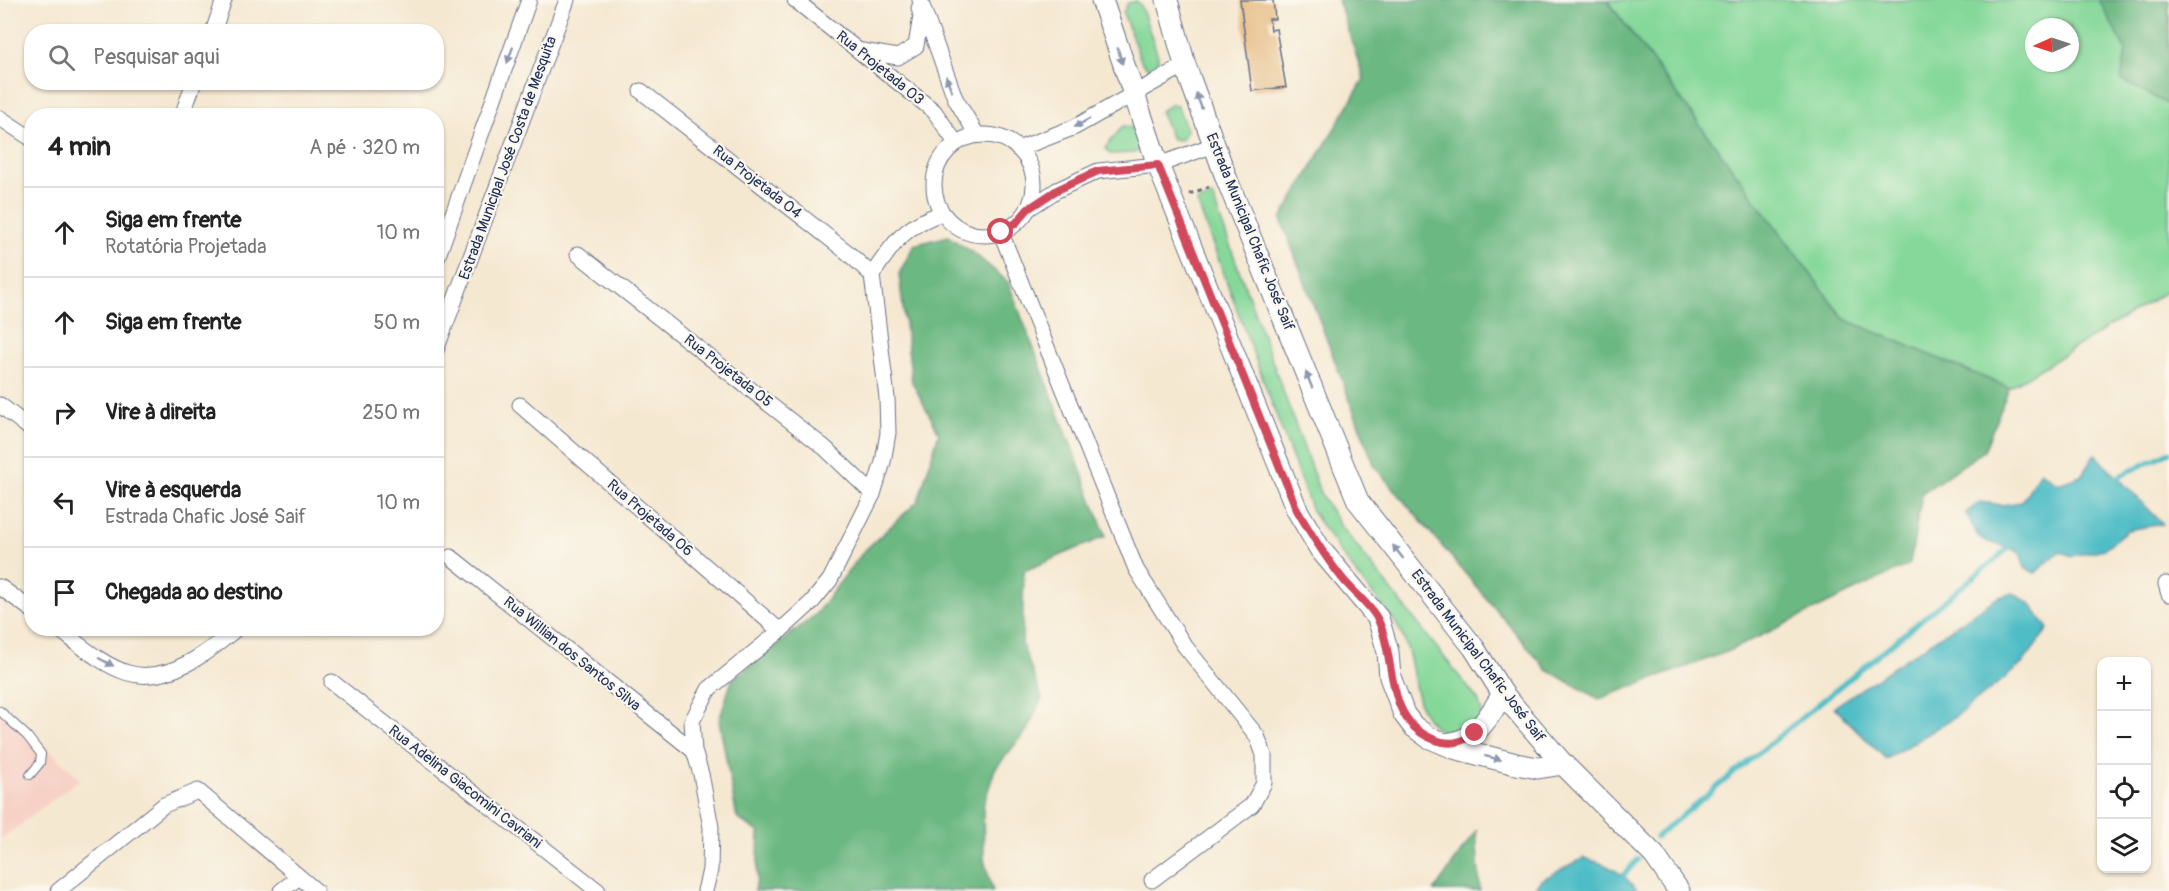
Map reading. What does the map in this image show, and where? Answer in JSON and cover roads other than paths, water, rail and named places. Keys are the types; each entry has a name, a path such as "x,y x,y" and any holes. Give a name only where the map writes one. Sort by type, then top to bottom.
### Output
{"street":[{"path":"216,24 225,0"},
{"path":"444,239 529,0"},
{"name":"Estrada Municipal José Costa de Mesquita","path":"444,329 567,0"},
{"name":"Rua Projetada 03","path":"795,0 934,111 956,143"},
{"path":"859,51 898,57 915,46 921,16 919,0"},
{"path":"919,0 955,98 977,135"},
{"name":"Estrada Municipal Chafic José Saif","path":"1102,0 1132,94 1158,165 1297,510 1325,556 1378,618 1388,652 1390,677 1404,714 1413,726 1428,737 1444,744 1538,768 1563,764"},
{"name":"Estrada Municipal Chafic José Saif","path":"1167,0 1185,65 1227,180 1358,501 1474,648 1503,694 1563,764"},
{"path":"1018,149 1075,128 1185,65"},
{"path":"185,108 191,90"},
{"name":"Rua Projetada 04","path":"641,91 872,274"},
{"path":"0,118 24,134"},
{"path":"1028,209 1032,197 1032,171 1018,149 999,137 977,135 956,143 940,159 934,181 934,192 942,213 953,225 968,233 985,236 1001,232 1016,223 1028,209 1057,190 1098,171 1158,165 1215,145"},
{"path":"705,891 710,870 711,827 701,774 694,751 692,721 709,689 780,631 812,602 830,580 873,494 888,433 872,274 901,236 918,221 942,213"},
{"path":"1001,232 1136,569 1184,645 1257,736 1264,755 1264,783 1252,805 1152,880"},
{"name":"Rua Projetada 05","path":"578,254 825,448 873,494"},
{"path":"0,405 24,424"},
{"name":"Rua Projetada 06","path":"520,405 780,631"},
{"name":"Rua Willian dos Santos Silva","path":"451,557 694,751"},
{"path":"0,587 24,604"},
{"path":"68,636 100,659 130,674 161,673 194,661 227,636"},
{"name":"Rua Adelina Giacomini Cavriani","path":"332,682 598,891"},
{"path":"1444,744 1465,741 1475,733 1503,694"},
{"path":"1563,764 1654,855 1679,891"},
{"path":"58,891 164,805 198,791 316,891"},
{"path":"281,891 299,877"}],"lane":[{"path":"0,711 27,736 41,754 40,763 30,775"}],"water":[{"path":"2095,454 2163,524 2127,530 2104,549 2072,556 2060,551 2035,573 2025,568 2020,553 1988,542 1972,526 1966,513 1980,502 2002,505 2022,502 2040,471 2058,484 2081,476"},
{"path":"2012,593 2030,603 2048,629 2022,664 1958,715 1886,759 1834,707 1997,598"},
{"path":"1584,858 1614,870 1638,891 1532,891 1541,880"}],"waterway":[{"path":"2112,480 2169,452"},
{"path":"1656,837 2015,543"},
{"path":"1621,878 1638,859"}]}
